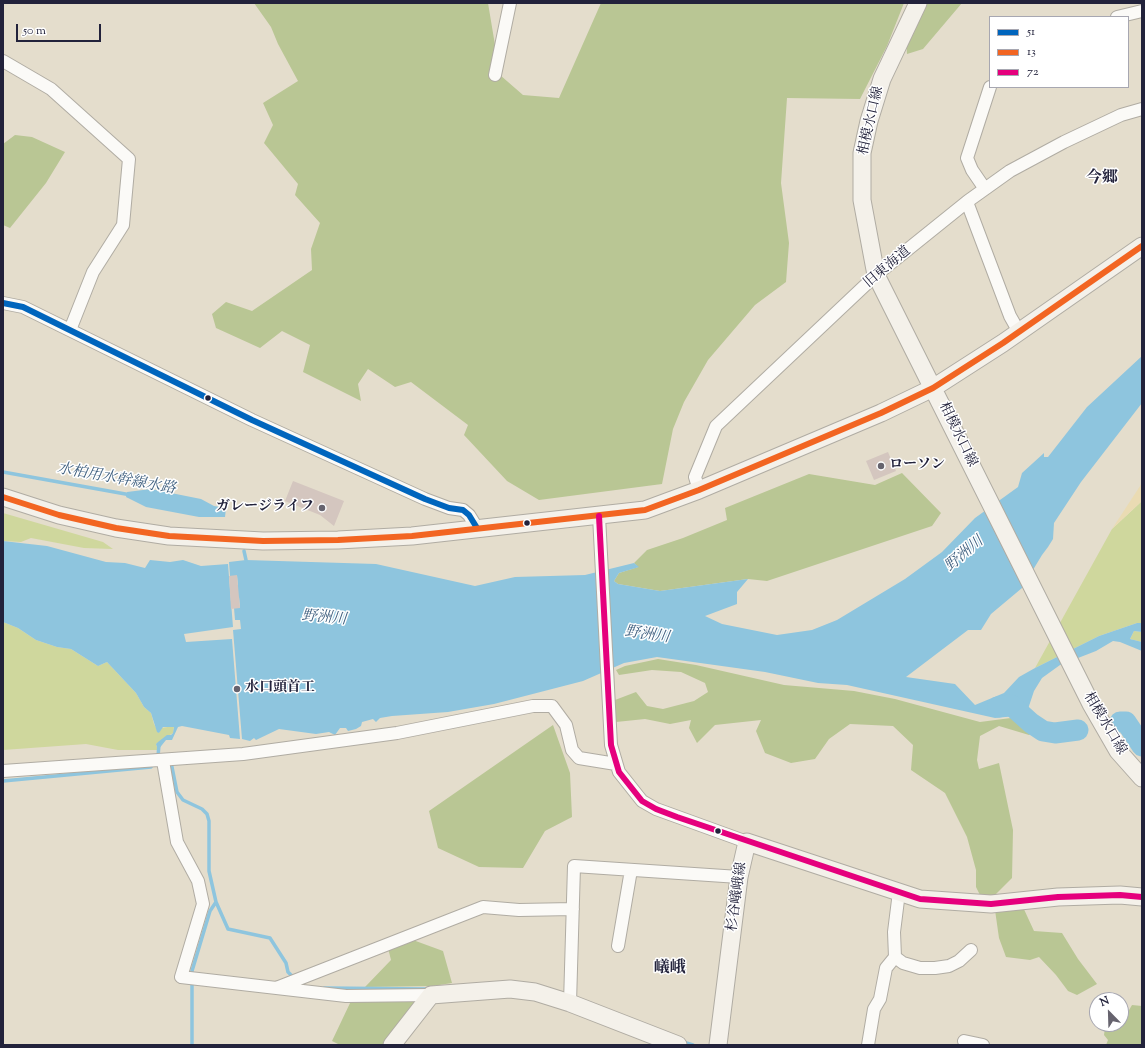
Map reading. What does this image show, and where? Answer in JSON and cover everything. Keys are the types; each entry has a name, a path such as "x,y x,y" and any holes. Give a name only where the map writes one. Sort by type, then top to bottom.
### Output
{"main road":[{"name":"相模水口線","path":"918,3 882,79 869,121 862,153 862,200 876,275 1085,692 1118,751 1142,778"},
{"path":"3,497 59,515 116,528 169,536 263,541 338,540 412,536 645,510 699,490 881,413 933,388 1019,332 1142,246"},
{"name":"杉谷嶬峨線","path":"718,1045 739,877 747,842 920,899 991,904 1058,897 1120,895 1142,897"},
{"path":"392,1045 431,995 510,989 535,992 570,1003 678,1045"}],"street":[{"path":"495,75 510,3"},
{"path":"1122,16 1142,12"},
{"path":"3,61 52,89 129,159 123,225 93,272 70,330"},
{"path":"985,189 972,170 967,158 990,88"},
{"name":"旧東海道","path":"699,490 695,477 716,426 876,275 967,202 1010,171 1064,142 1121,115 1142,109"},
{"path":"967,202 1010,316 1019,332"},
{"path":"3,303 23,308 267,427 425,499 449,508 463,510 469,515 477,528"},
{"path":"599,516 611,745 619,772 642,801 656,809 707,826 747,842"},
{"path":"3,771 163,761 243,754 397,733 533,706 552,706 566,725 572,750 579,758 616,764"},
{"path":"163,761 177,842 198,881 203,904 181,978 346,996 431,995"},
{"path":"570,1003 574,866 739,877"},
{"path":"618,946 631,870"},
{"path":"868,1045 874,1009 880,999 886,968 895,957 894,932 899,892"},
{"path":"274,989 482,906 519,910 573,909"},
{"path":"895,957 903,963 920,968 935,968 948,966 959,961 971,950"},
{"path":"964,1041 983,1045"}],"green space":[{"path":"254,3 488,3 500,75 523,95 559,98 601,3 904,3 887,46 860,99 787,98 781,183 789,243 786,282 755,305 708,360 684,402 673,429 662,484 539,500 507,481 464,435 468,425 411,382 395,387 368,369 358,384 361,401 303,372 310,345 282,331 260,348 216,328 212,314 226,302 252,311 312,270 311,249 320,223 295,195 298,184 264,143 273,125 263,103 298,81 278,44 271,27"},
{"path":"924,3 962,3 923,49 907,54 906,40"},
{"path":"15,135 32,137 65,152 46,183 10,228 3,225 3,144"},
{"path":"902,473 941,513 932,526 767,581 748,579 660,591 618,584 614,581 619,573 638,567 634,563 647,550 683,538 727,520 725,508 809,474 875,485"},
{"path":"1142,501 1142,623 1137,623 1099,636 1035,668 1112,529"},
{"path":"3,513 103,542 113,549 84,548 31,538 21,542 3,541"},
{"path":"3,622 18,628 36,640 57,647 71,649 98,666 107,662 136,693 144,707 151,713 154,724 159,733 161,728 174,726 173,733 156,744 158,750 118,750 86,744 3,750"},
{"path":"1134,631 1142,632 1142,642 1130,639"},
{"path":"658,659 696,665 784,685 854,691 895,699 980,722 1034,715 1043,725 1029,735 999,726 980,736 977,760 979,769 999,763 1013,830 1012,878 992,898 981,897 976,887 976,870 967,837 945,793 911,770 913,745 893,726 850,724 829,739 815,759 791,763 765,753 756,731 761,720 715,725 697,743 689,728 691,720 670,724 645,719 616,722 615,700 636,692 647,706 663,709 694,701 708,692 705,683 681,672 652,670 619,675 616,670 625,666"},
{"path":"553,725 570,773 572,817 545,831 523,868 479,867 438,848 429,811"},
{"path":"1022,905 1034,931 1062,933 1078,959 1097,984 1077,995 1068,991 1056,975 1039,957 1030,960 1006,957 999,938 995,910"},
{"path":"413,940 443,951 452,983 433,986 365,987 391,960 388,948"},
{"path":"351,1001 418,1001 386,1045 340,1045 332,1041"},
{"path":"1132,1005 1142,1006 1142,1045 1106,1045 1108,1040 1104,1035 1104,1032 1129,1032 1129,1010"}],"sand":[{"path":"1142,483 1142,501 1112,529"}],"water":[{"name":"野洲川","path":"1142,356 1142,403 1081,482 1054,523 1053,539 1022,588 991,614 981,630 968,630 906,677 955,684 975,705 1004,693 1019,677 1099,636 1137,623 1142,623 1142,632 1134,631 1130,639 1142,642 1142,651 1120,642 1113,641 1096,651 1060,665 1042,678 1034,691 1026,715 995,718 847,685 818,683 765,672 657,657 624,663 583,681 494,704 448,712 392,716 380,718 376,722 373,719 362,722 361,726 356,729 348,731 346,728 340,728 335,735 329,732 316,734 279,729 256,740 254,738 250,741 242,739 233,630 241,629 240,620 235,620 234,608 240,608 239,597 233,597 238,585 237,576 230,576 229,562 246,560 376,564 475,586 515,577 585,575 634,563 639,567 619,573 614,581 618,584 660,591 748,579 737,592 737,604 705,616 722,624 777,635 812,630 837,620 905,579 942,552 975,518 1018,487 1022,473 1044,453 1044,457 1048,457 1087,407"},
{"path":"151,489 201,499 214,506 226,508 225,517 199,517 146,507 126,497 127,492"},
{"path":"3,541 47,546 106,562 125,563 145,568 150,560 170,562 183,560 201,566 228,564 233,627 184,634 186,642 232,639 240,739 230,738 229,735 182,726 178,727 172,740 166,740 158,750 156,744 167,735 171,735 174,727 163,727 159,733 157,732 151,713 144,707 136,693 107,662 98,666 71,649 57,647 36,640 18,628 3,622"}],"building":[{"name":"ローソン","path":"888,452 896,471 874,480 866,461"},
{"name":"ガレージライフ","path":"293,481 344,501 334,526 320,515 285,501"},
{"path":"237,575 240,608 231,609 229,576"}],"waterway":[{"name":"水柏用水幹線水路","path":"3,472 131,495"},
{"name":"水柏用水幹線水路","path":"244,551 246,560"},
{"path":"998,707 1011,705 1031,723 1043,731 1055,733 1078,730"},
{"path":"1120,722 1126,722 1142,746"},
{"path":"158,757 159,744"},
{"path":"171,762 177,792 183,800 202,809 207,814 209,821 209,871 216,902 210,911 192,971 192,1045"},
{"path":"3,781 151,767 154,763"},
{"path":"216,902 228,929 270,938 286,963 288,972 294,978"},
{"path":"324,988 426,989"},
{"path":"683,1042 693,1045"}],"transit line":[{"name":"13","path":"3,497 59,515 116,528 169,536 263,541 338,540 412,536 645,510 699,490 881,413 933,388 1003,343 1142,246"},
{"name":"51","path":"3,303 23,307 252,420 425,499 449,508 463,510 469,515 477,528"},
{"name":"72","path":"599,516 611,745 619,772 642,801 656,809 677,817 920,899 991,904 1058,897 1120,895 1142,897"}],"place":[{"name":"ローソン","path":"881,466"},
{"name":"ガレージライフ","path":"322,508"},
{"name":"水口頭首工","path":"237,689"}],"district":[{"name":"今郷","path":"1102,179"},
{"name":"嶬峨","path":"670,969"}]}
